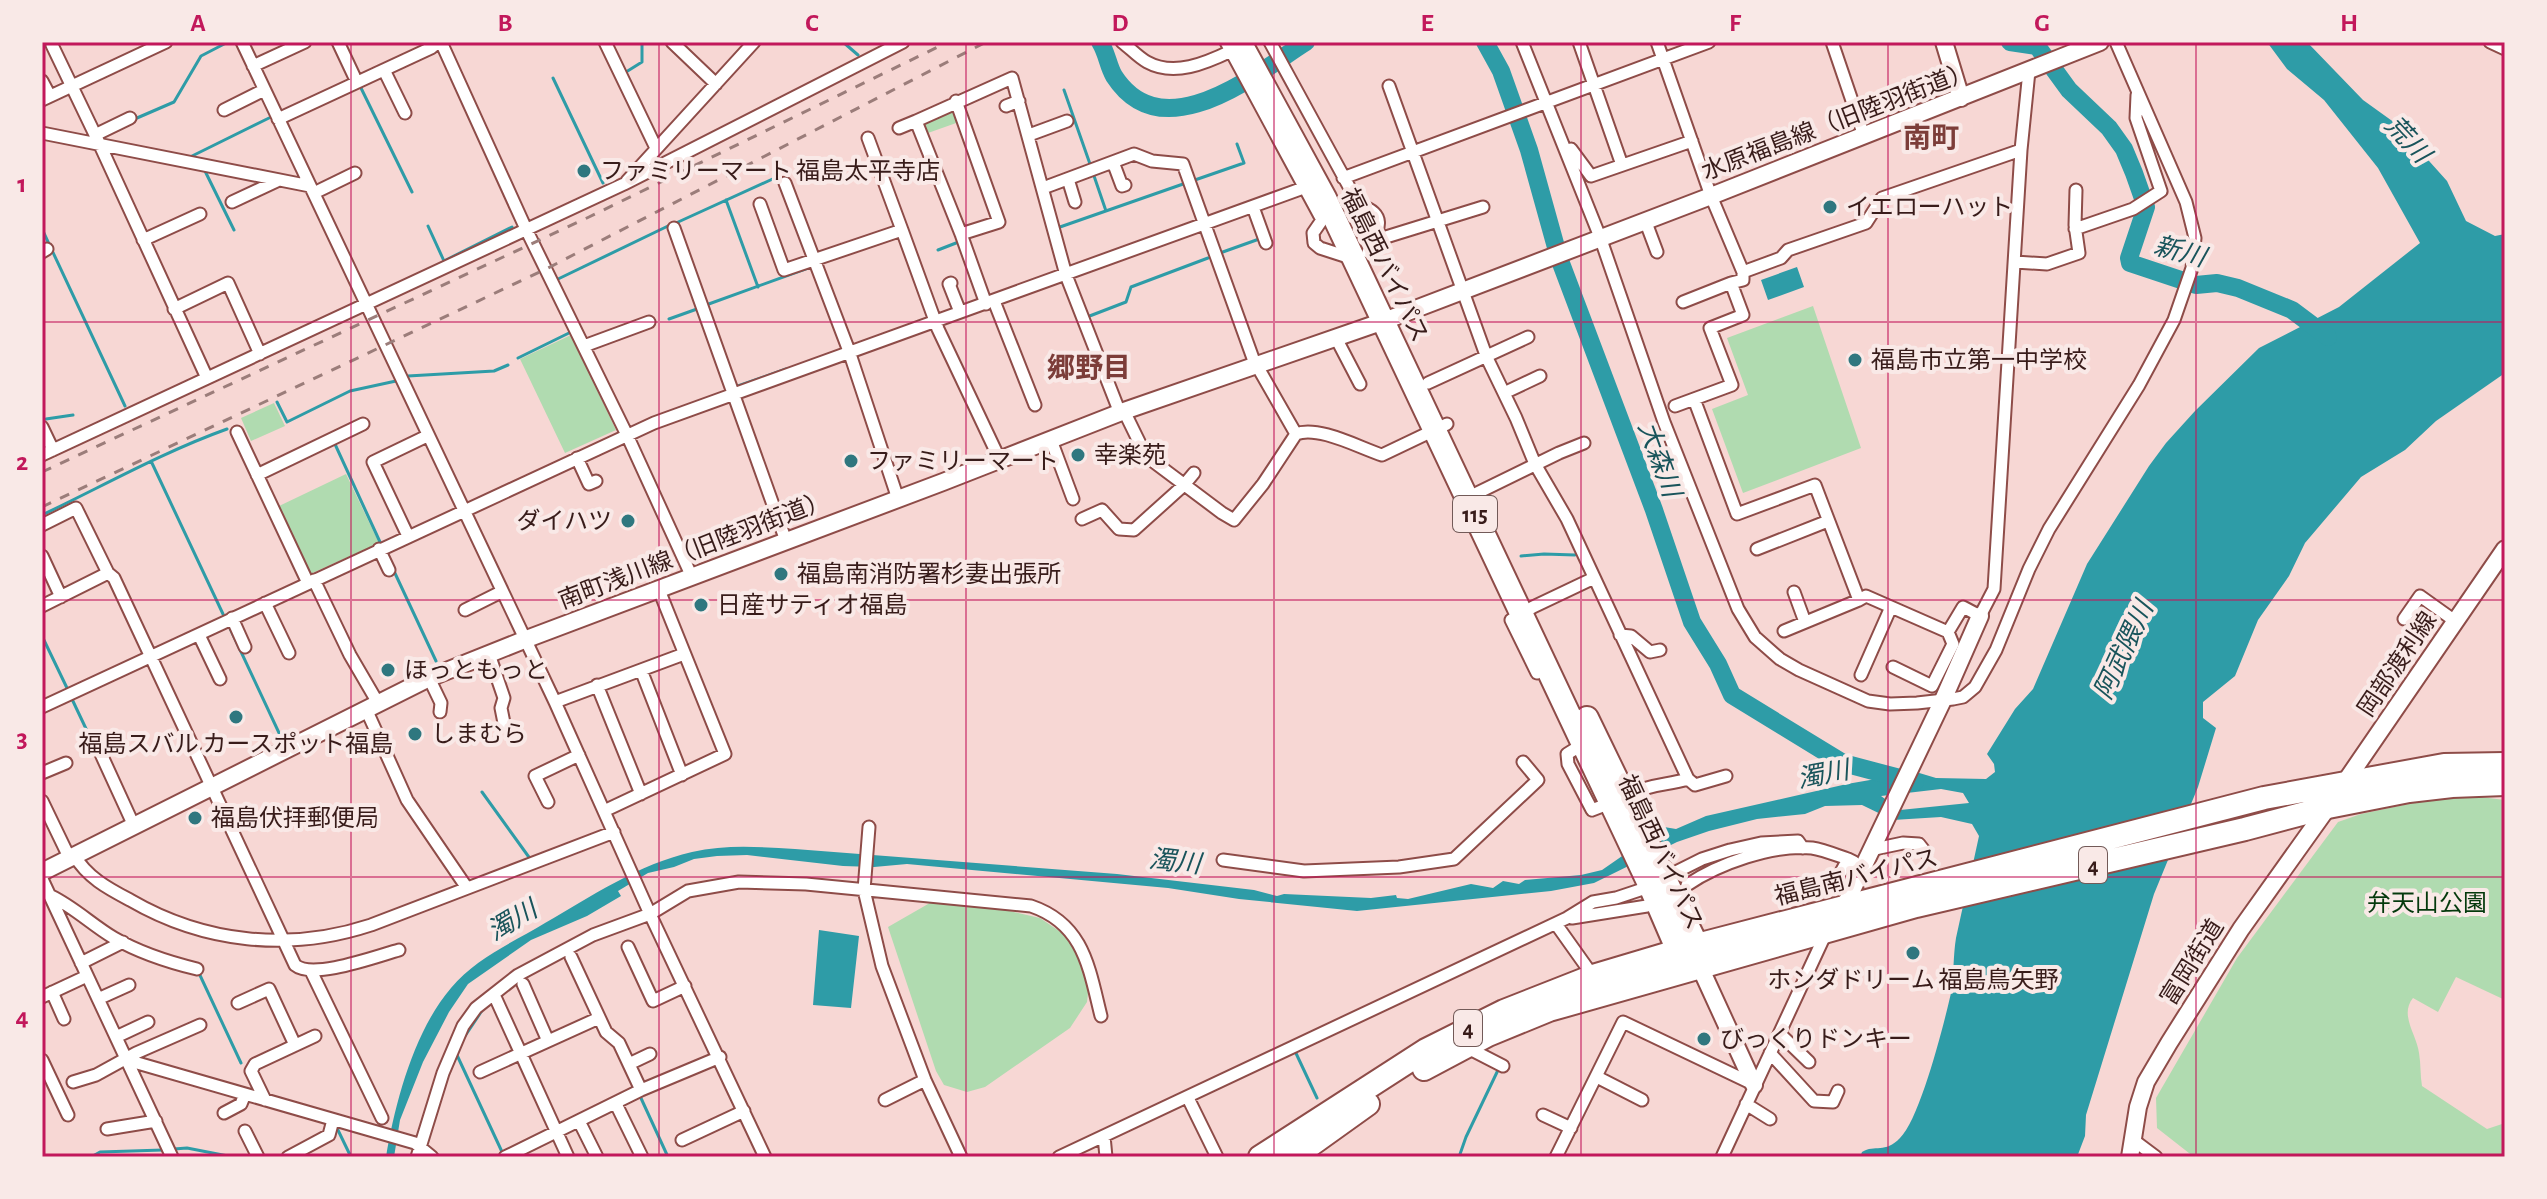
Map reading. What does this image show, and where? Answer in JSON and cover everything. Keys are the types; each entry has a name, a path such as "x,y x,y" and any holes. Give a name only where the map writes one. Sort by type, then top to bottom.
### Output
{"highway":[{"name":"福島西バイパス","path":"1256,42 1328,188"},
{"name":"福島西バイパス","path":"1233,45 1328,188 1365,251 1390,319 1692,954"},
{"name":"福島西バイパス","path":"1390,319 1428,383 1441,427"},
{"name":"福島南バイパス","path":"1260,1157 1426,1050 1516,1006 1593,976 1692,954 1826,932 1918,897 2264,798 2444,765 2505,764"},
{"name":"福島南バイパス","path":"1294,1157 1363,1107 1465,1047 1692,954 1844,907 1918,897 2270,823 2328,807 2438,788 2505,784"}],"street":[{"path":"42,81 46,98 148,46 166,42"},
{"path":"242,42 555,702 650,914 765,1157"},
{"path":"253,66 305,42"},
{"path":"338,42 354,76"},
{"path":"278,119 439,42 692,577"},
{"path":"605,42 656,148"},
{"path":"672,42 716,84"},
{"path":"624,184 754,42"},
{"path":"42,427 48,453 624,184 903,42"},
{"path":"1122,42 1147,62 1166,68 1207,62 1233,45 1259,101 1328,188 1373,209 1378,215 1378,225 1365,251"},
{"path":"1270,42 1293,84 1328,188"},
{"path":"1522,42 1566,151 1595,239 1664,422 1738,609 1755,637 1780,659 1868,701 1890,704 1963,697 1975,687 1996,650 2049,529 2139,385 2174,320 2192,268 2195,238 2186,202 2116,42"},
{"path":"1579,42 1622,165"},
{"path":"1657,42 1711,196 1743,272 1743,280 1683,302"},
{"path":"42,707 627,435 849,351 1253,207 1328,188 1483,125 1707,42"},
{"path":"1832,42 1864,136"},
{"path":"1944,42 1961,98"},
{"name":"水原福島線（旧陸羽街道）","path":"1461,291 2029,71 2076,46 2100,42"},
{"path":"2490,42 2505,49"},
{"path":"52,45 207,378"},
{"path":"384,70 405,113"},
{"path":"1722,1157 1826,932 1844,907 1864,853 1943,700 1994,589 2021,150 2029,71"},
{"path":"899,128 1012,78 1066,275 1122,412 1146,456 1234,520 1263,484 1296,434 1304,431 1326,435 1382,455 1441,427"},
{"path":"1389,86 1487,358 1535,464 1567,519 1688,779 1695,785 1726,776"},
{"path":"224,110 264,90"},
{"path":"2075,229 2133,209 2161,191 2136,118 2137,94"},
{"path":"956,101 999,222 961,234"},
{"path":"1006,106 1019,101"},
{"path":"98,140 130,118"},
{"path":"916,121 1035,405"},
{"path":"1029,135 1067,121"},
{"path":"42,133 98,140 280,180 312,190 355,173"},
{"path":"868,138 935,321 1000,460"},
{"path":"1566,151 1571,149 1591,176 1692,141"},
{"path":"1743,272 1781,258 1788,250 1866,223 1882,198 2021,150"},
{"path":"1043,188 1134,154 1152,161 1183,164 1256,364 1296,434"},
{"path":"1113,162 1122,186 1125,185"},
{"path":"1068,179 1075,202"},
{"path":"232,202 280,180"},
{"path":"785,183 849,351 898,499"},
{"path":"2015,262 2047,264 2079,253 2075,229 2076,190"},
{"path":"760,204 784,270 902,230"},
{"path":"1253,207 1266,243"},
{"path":"1365,251 1438,219 1483,207"},
{"path":"143,240 200,214"},
{"path":"1645,220 1657,252"},
{"path":"674,228 786,541"},
{"path":"174,309 228,283 260,354"},
{"path":"951,283 960,312"},
{"path":"1675,406 1732,385 1710,328 1743,315 1731,283"},
{"name":"南町浅川線（旧陸羽街道）","path":"42,872 429,678 1122,412 1390,319 1461,291"},
{"path":"584,346 649,322"},
{"path":"1428,383 1528,337"},
{"path":"1336,338 1360,384"},
{"path":"1504,393 1540,376"},
{"path":"1694,399 1737,514 1815,485 1859,600"},
{"path":"257,475 363,424"},
{"path":"237,432 350,655 407,800 467,888"},
{"path":"408,536 373,462 427,436"},
{"path":"1051,440 1073,499"},
{"path":"1474,495 1584,443"},
{"path":"577,458 589,484 596,481"},
{"path":"1082,519 1102,510 1119,529 1134,530 1194,473"},
{"path":"42,525 76,508 108,573 114,578 295,965 302,971 311,971 399,950"},
{"path":"1757,549 1828,521"},
{"path":"379,549 389,570"},
{"name":"岡部渡利線","path":"2328,807 2505,549"},
{"path":"42,556 61,597"},
{"path":"42,606 108,573"},
{"path":"1594,578 1511,620 1603,806"},
{"path":"604,811 725,754 659,590"},
{"path":"465,610 501,592"},
{"path":"1794,592 1805,622"},
{"path":"1784,631 1866,596 1948,632 1953,644 1932,686 1893,667"},
{"path":"2404,619 2420,596 2455,621"},
{"path":"265,603 289,653"},
{"path":"1861,675 1891,607"},
{"path":"1948,632 1963,607 1980,616"},
{"path":"232,618 245,647"},
{"path":"199,635 220,679"},
{"path":"1620,635 1631,636 1650,652 1660,650"},
{"path":"489,654 504,698 501,708 504,723"},
{"path":"555,702 684,654"},
{"path":"641,670 682,775"},
{"path":"429,678 441,703 440,712"},
{"path":"597,685 641,794"},
{"path":"101,754 134,826"},
{"path":"548,802 535,776 579,755"},
{"path":"1223,860 1304,871 1399,867 1454,859 1538,780 1523,762"},
{"path":"42,773 66,763"},
{"path":"1633,793 1655,784 1688,779"},
{"path":"42,801 71,856 93,879 163,918 221,936 262,941 319,938 352,932 614,832"},
{"name":"富岡街道","path":"2130,1157 2138,1107 2146,1082 2241,929 2328,807"},
{"path":"869,827 864,885 882,966 925,1080 961,1157"},
{"path":"1059,1157 1562,921 1660,885 1702,859 1761,843 1798,841 1803,848"},
{"path":"1562,921 1593,902 1779,850 1803,848 1864,853 1903,843 1919,844 1926,853"},
{"path":"1834,885 1864,853"},
{"path":"42,879 172,1157"},
{"path":"417,1149 455,1043 476,1008 501,986 553,956 612,926 650,914 688,891 739,882 864,885 1031,906 1068,928 1083,951 1101,1016"},
{"path":"51,896 123,942 168,962 197,969"},
{"path":"1562,921 1593,976"},
{"path":"81,963 123,942"},
{"path":"628,947 653,1001 685,986"},
{"path":"1692,954 1754,1085"},
{"path":"571,957 606,1032 619,1043 641,1090"},
{"path":"311,971 382,1118"},
{"path":"64,1019 45,994 87,976"},
{"path":"523,984 548,1041"},
{"path":"98,999 129,985"},
{"path":"238,1003 269,989 295,1045"},
{"path":"496,999 568,1157"},
{"path":"480,1072 599,1018"},
{"path":"116,1037 148,1022"},
{"path":"1556,1157 1623,1022 1754,1085"},
{"path":"73,1082 96,1075 136,1053 200,1025"},
{"path":"1780,1034 1809,1062"},
{"path":"265,1100 251,1071 255,1064 315,1036"},
{"path":"1465,1047 1503,1066"},
{"path":"1770,1053 1814,1101 1833,1102 1838,1091"},
{"path":"629,1064 650,1054"},
{"path":"505,1157 641,1090 720,1057"},
{"path":"42,1060 68,1115"},
{"path":"127,1060 382,1134 432,1157"},
{"path":"1597,1077 1642,1100"},
{"path":"885,1100 925,1080"},
{"path":"224,1113 241,1104 245,1094"},
{"path":"1188,1098 1217,1157"},
{"path":"616,1104 642,1157"},
{"path":"1746,1104 1770,1119"},
{"path":"682,1140 744,1111"},
{"path":"1543,1115 1571,1128"},
{"path":"288,1157 301,1154 329,1135 333,1120"},
{"path":"107,1129 156,1121"},
{"path":"579,1121 597,1157"},
{"path":"245,1131 258,1157"},
{"path":"1104,1136 1106,1157"},
{"path":"2132,1139 2156,1157"}],"green space":[{"path":"948,109 955,112 959,122 928,133 924,124 927,119"},
{"path":"1813,306 1861,448 1743,493 1712,409 1748,395 1727,338"},
{"path":"571,335 616,430 565,453 520,359"},
{"path":"274,403 285,426 251,441 241,418"},
{"path":"346,474 379,543 308,575 277,507"},
{"name":"弁天山公園","path":"2456,794 2505,800 2505,1000 2456,977 2438,1012 2413,998 2408,1018 2418,1046 2422,1086 2487,1129 2505,1123 2505,1157 2194,1157 2157,1128 2156,1098 2237,958 2338,822 2361,814"},
{"path":"935,900 1040,918 1068,937 1079,950 1089,984 1087,1002 1070,1028 985,1087 967,1092 944,1085 936,1071 888,927"}],"water":[{"path":"2267,42 2307,42 2363,100 2395,123 2447,181 2466,221 2495,236 2505,234 2505,373 2436,421 2405,450 2361,477 2305,543 2289,576 2258,620 2235,676 2203,702 2203,718 2216,728 2198,787 2154,894 2086,1115 2085,1136 2077,1157 1860,1157 1862,1152 1890,1146 1900,1138 1908,1128 1923,1092 1951,993 1956,938 1979,836 1972,824 1941,817 1893,820 1862,805 1825,806 1805,814 1757,819 1709,831 1677,842 1594,883 1551,891 1357,911 1168,888 907,864 843,866 747,855 694,859 648,873 618,891 621,896 587,916 531,940 468,984 449,1012 423,1062 400,1120 394,1157 386,1157 401,1091 417,1046 438,1005 461,977 495,952 616,882 653,864 692,852 731,847 795,849 1117,874 1254,890 1277,896 1371,898 1396,895 1397,898 1408,899 1471,884 1493,888 1503,881 1519,884 1525,880 1602,870 1664,827 1676,829 1706,816 1847,784 1916,772 1936,778 1986,779 1995,772 1987,754 2015,709 2033,689 2087,564 2166,443 2259,348 2339,307 2420,243 2378,168 2324,100 2287,69","holes":["1941,789 1963,793 1969,803 1900,810 1881,796"]},
{"path":"1797,267 1804,287 1768,300 1761,280"},
{"path":"819,930 859,936 851,1008 813,1005"}],"waterway":[{"path":"137,118 174,102 201,56 228,42"},
{"path":"626,72 642,62 642,42"},
{"path":"843,42 858,55"},
{"name":"大森川","path":"1100,42 1114,76 1134,98 1158,107 1183,107 1210,99 1237,86 1306,42"},
{"name":"大森川","path":"1485,42 1501,71 1529,150 1559,258 1654,510 1692,622 1718,664 1732,695 1843,763 1915,782"},
{"name":"新川","path":"2010,42 2037,46 2069,90 2109,128 2124,149 2146,207 2130,263 2196,285 2217,283 2238,288 2292,310 2328,337"},
{"path":"553,78 603,183"},
{"path":"360,86 412,192"},
{"path":"1064,90 1090,164"},
{"path":"188,158 269,118"},
{"path":"1192,181 1244,163 1237,144"},
{"path":"204,169 234,230"},
{"path":"1093,173 1106,211"},
{"path":"676,223 777,177"},
{"path":"1060,227 1186,183"},
{"path":"726,200 758,287"},
{"path":"428,226 444,261 512,227"},
{"path":"556,280 668,226"},
{"path":"42,229 125,406"},
{"path":"1220,253 1262,238"},
{"path":"938,250 956,243"},
{"path":"1087,317 1126,302 1131,287 1208,258"},
{"path":"706,305 811,267"},
{"path":"669,319 697,309"},
{"path":"518,358 572,334"},
{"path":"408,376 494,371 508,365"},
{"path":"735,387 786,369"},
{"path":"277,402 287,422 350,391 396,381"},
{"path":"46,419 73,415"},
{"path":"42,515 156,459 227,429"},
{"path":"334,442 380,542"},
{"path":"151,461 223,614"},
{"path":"1521,556 1575,555"},
{"path":"393,569 436,661"},
{"path":"228,624 280,735"},
{"path":"42,636 67,688"},
{"path":"71,697 97,752"},
{"path":"482,792 531,860"},
{"path":"198,971 241,1063"},
{"path":"465,1036 483,1009"},
{"path":"1294,1049 1317,1098"},
{"path":"456,1053 503,1154"},
{"path":"1459,1157 1499,1068"},
{"path":"640,1096 668,1157"},
{"path":"336,1126 351,1157"},
{"path":"174,1149 187,1148 233,1157"},
{"path":"91,1157 100,1152 163,1150"}],"railway":[{"path":"42,472 589,217 948,42"},
{"path":"42,507 546,269 986,42"}],"place":[{"name":"ファミリーマート 福島太平寺店","path":"584,171"},
{"name":"イエローハット","path":"1830,207"},
{"name":"福島市立第一中学校","path":"1855,360"},
{"name":"幸楽苑","path":"1078,455"},
{"name":"ファミリーマート","path":"851,461"},
{"name":"ダイハツ","path":"628,521"},
{"name":"福島南消防署杉妻出張所","path":"781,574"},
{"name":"日産サティオ福島","path":"701,605"},
{"name":"ほっともっと","path":"388,670"},
{"name":"福島スバル カースポット福島","path":"236,717"},
{"name":"しまむら","path":"415,734"},
{"name":"福島伏拝郵便局","path":"195,818"},
{"name":"ホンダドリーム 福島鳥矢野","path":"1913,953"},
{"name":"びっくりドンキー","path":"1704,1039"}],"district":[{"name":"南町","path":"1931,137"},
{"name":"郷野目","path":"1089,367"}],"water label":[{"name":"荒川","path":"2408,139"},
{"name":"阿武隈川","path":"2123,650"},
{"name":"濁川","path":"1823,774"},
{"name":"濁川","path":"1175,861"},
{"name":"濁川","path":"512,920"}]}
